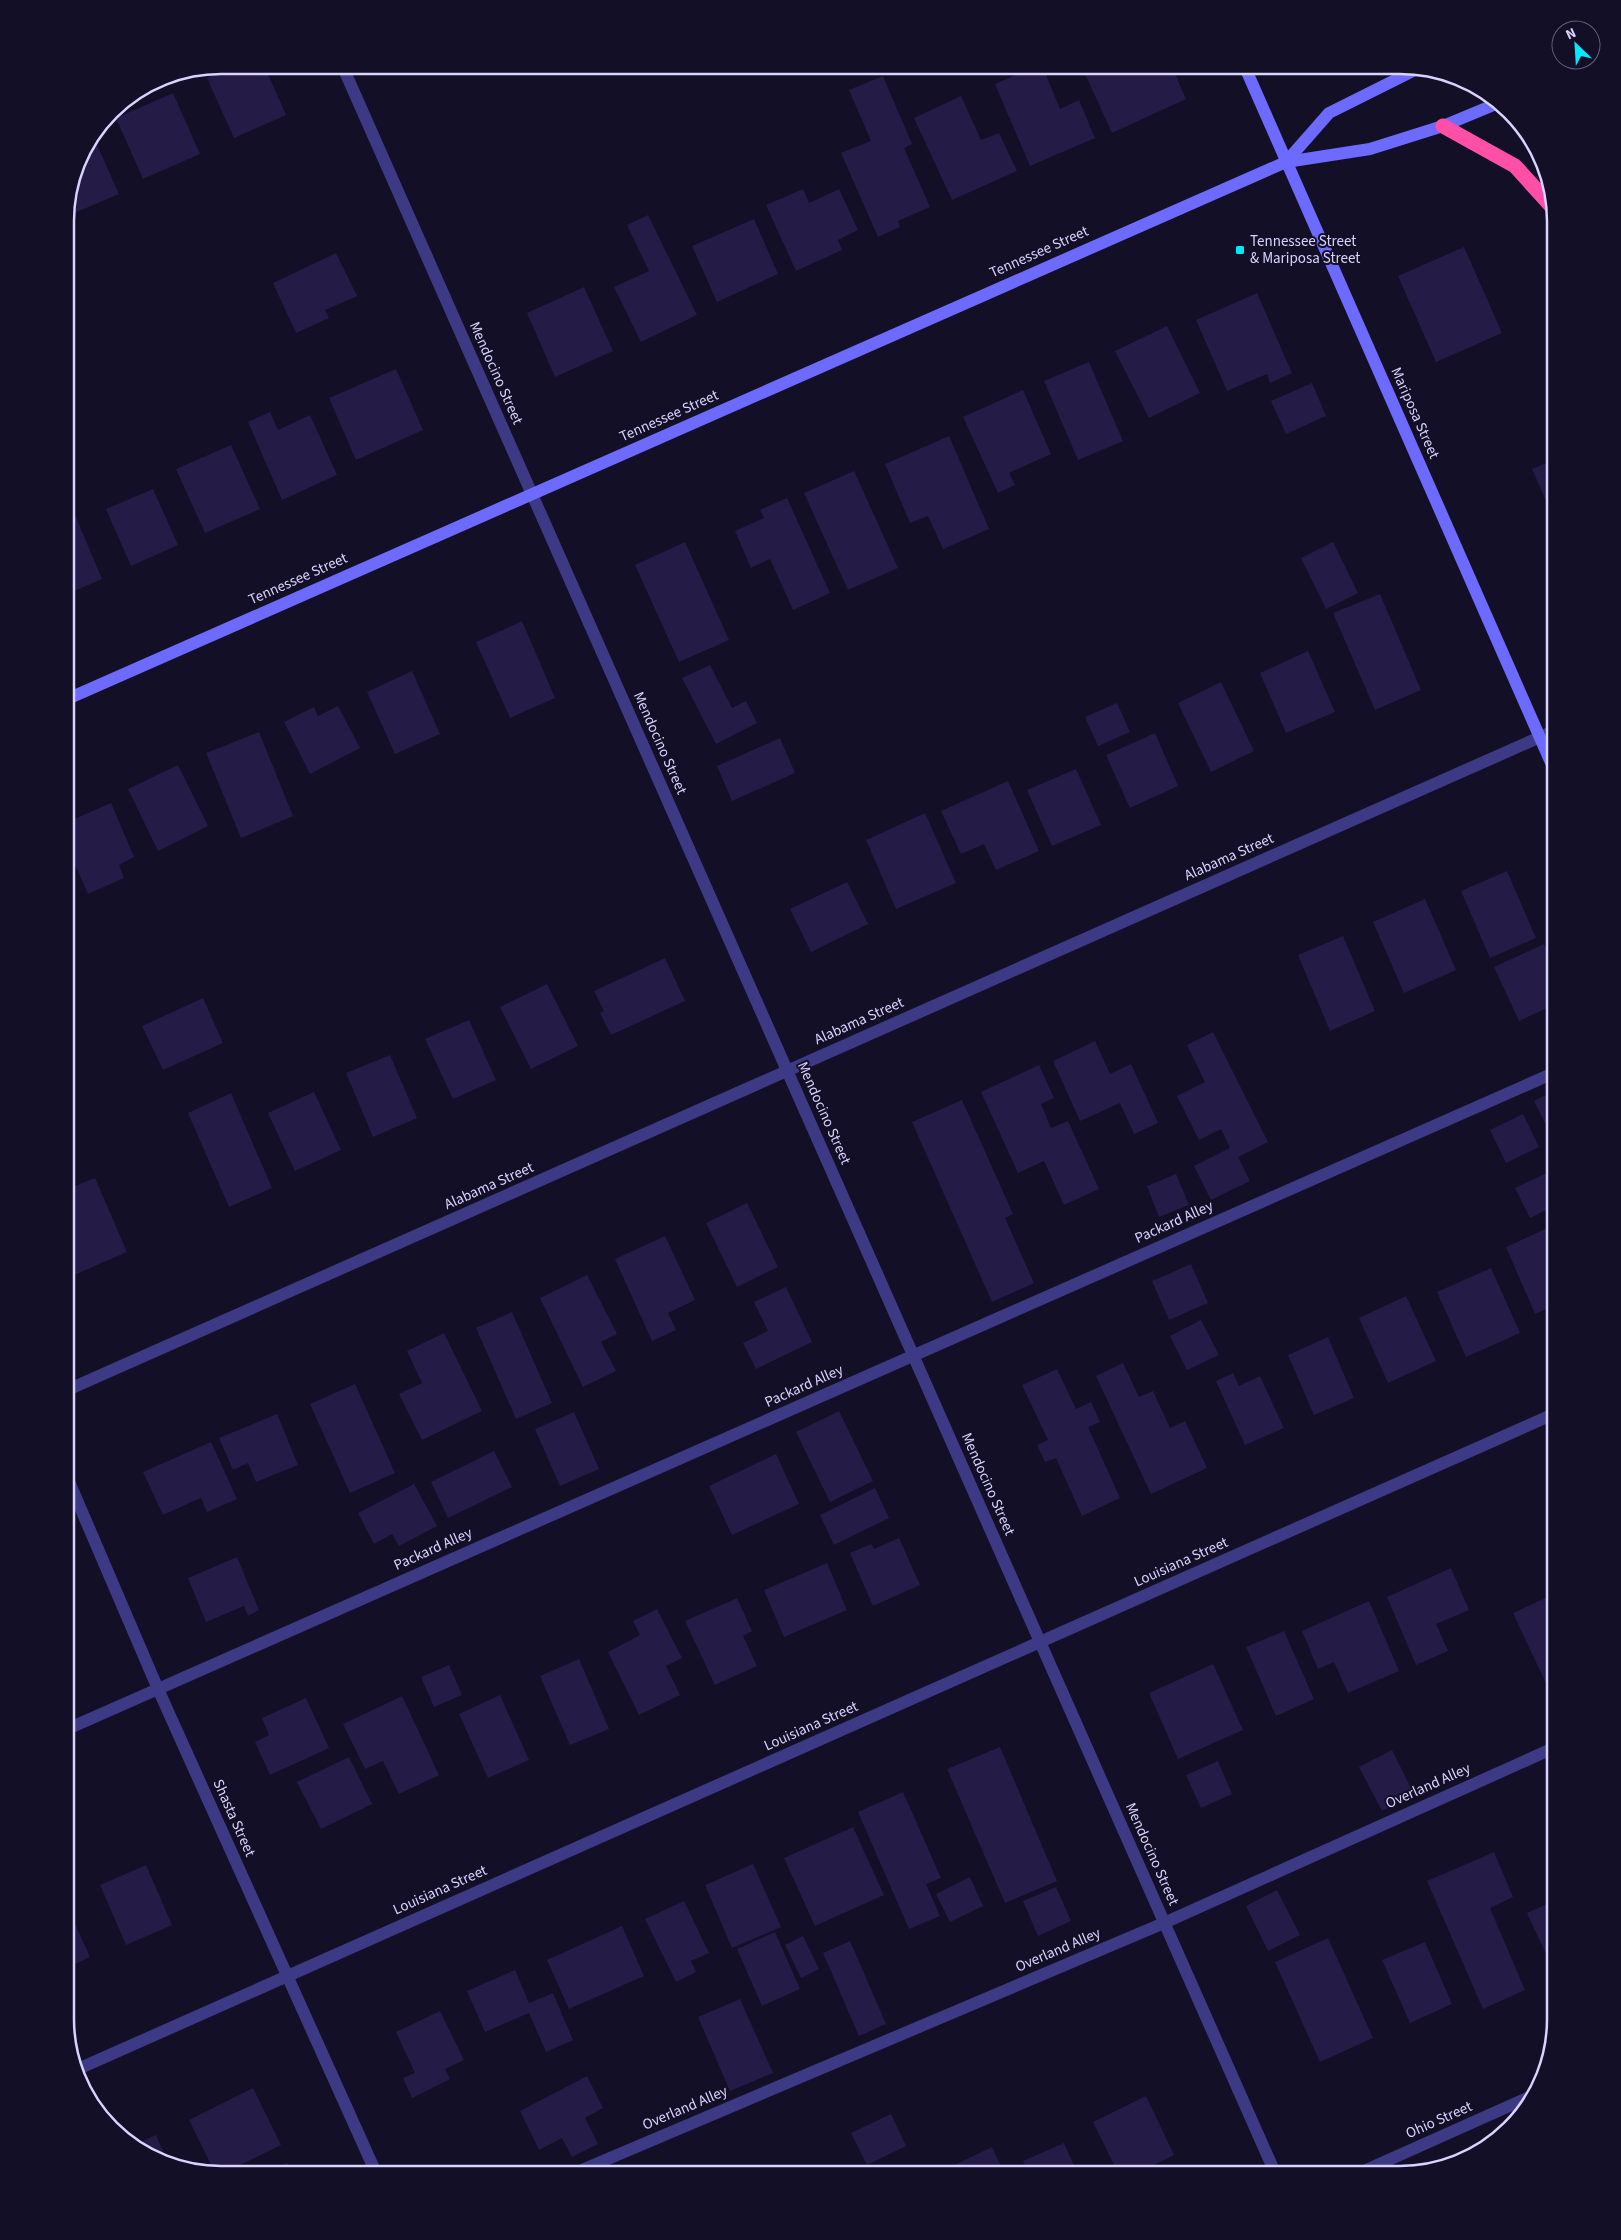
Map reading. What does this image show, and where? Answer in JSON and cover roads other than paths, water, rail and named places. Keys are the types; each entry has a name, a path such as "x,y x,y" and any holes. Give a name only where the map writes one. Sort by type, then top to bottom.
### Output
{"highway":[{"path":"1444,126 1515,166 1546,201"}],"main road":[{"name":"Mariposa Street","path":"1248,74 1547,753"},
{"name":"Tennessee Street","path":"1286,162 1329,113 1407,74"},
{"name":"Tennessee Street","path":"74,696 1286,162 1370,149 1444,126 1492,106"}],"street":[{"name":"Mendocino Street","path":"346,74 1272,2166"},
{"name":"Alabama Street","path":"74,1387 1547,734"},
{"name":"Packard Alley","path":"74,1726 1547,1076"},
{"name":"Louisiana Street","path":"82,2067 1547,1417"},
{"name":"Shasta Street","path":"74,1493 158,1689 373,2166"},
{"name":"Overland Alley","path":"591,2166 1164,1923 1547,1751"},
{"name":"Ohio Street","path":"1374,2166 1523,2100"}],"place":[{"name":"Tennessee Street & Mariposa Street","path":"1240,250"}]}
